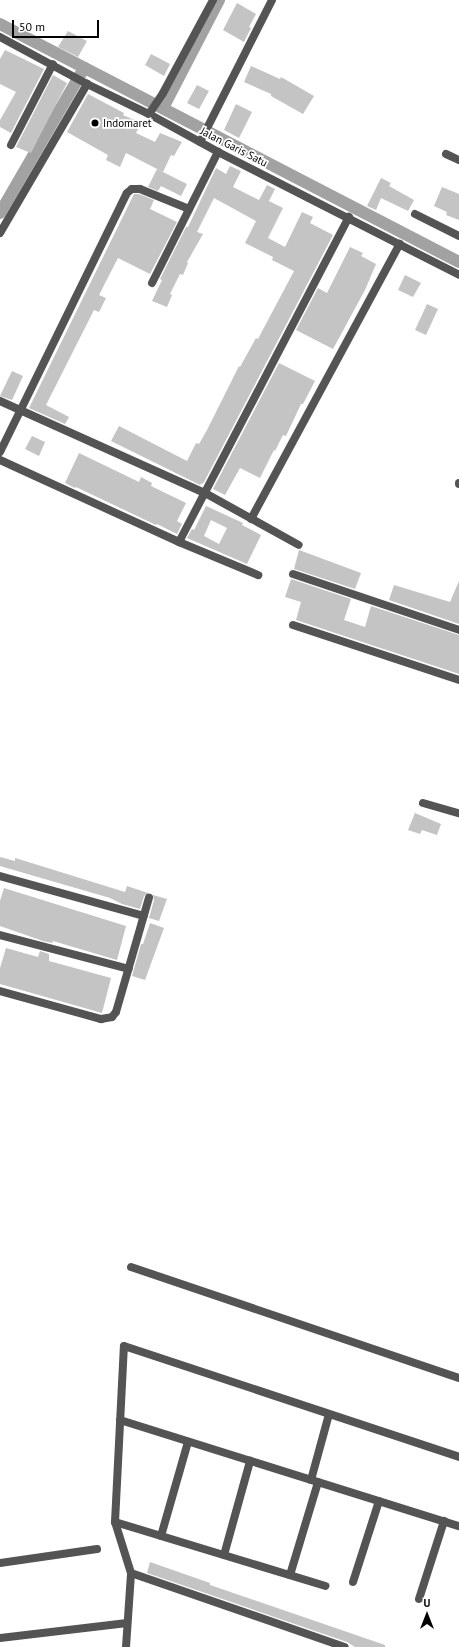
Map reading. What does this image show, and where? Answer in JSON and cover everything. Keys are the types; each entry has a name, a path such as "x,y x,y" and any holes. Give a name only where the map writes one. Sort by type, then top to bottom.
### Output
{"street":[{"path":"152,111 213,0"},
{"path":"202,138 272,0"},
{"name":"Jalan Garis Satu","path":"0,37 87,83 152,111 202,138 218,152 349,217 459,275"},
{"path":"11,145 53,64"},
{"path":"0,233 87,83"},
{"path":"152,284 218,152"},
{"path":"446,154 459,160"},
{"path":"0,452 127,193 132,189 140,189 189,209"},
{"path":"416,214 459,236"},
{"path":"179,542 206,493 349,217"},
{"path":"251,519 400,244"},
{"path":"0,401 206,493 299,545"},
{"path":"0,460 179,542 258,575"},
{"path":"293,574 459,630"},
{"path":"293,625 459,680"},
{"path":"423,803 459,813"},
{"path":"0,876 144,916"},
{"path":"0,991 105,1020 112,1017 116,1012 149,898"},
{"path":"0,935 128,969"},
{"path":"131,1267 459,1378"},
{"path":"126,1647 131,1573 115,1522 124,1346 459,1457"},
{"path":"290,1575 329,1414"},
{"path":"120,1420 459,1526"},
{"path":"161,1536 188,1442"},
{"path":"224,1555 250,1461"},
{"path":"353,1582 379,1501"},
{"path":"419,1599 444,1521"},
{"path":"115,1522 326,1586"},
{"path":"0,1562 97,1549"},
{"path":"131,1573 345,1647"},
{"path":"0,1638 127,1623"}],"building":[{"path":"237,3 256,14 249,27 251,28 244,42 223,30"},
{"path":"68,31 87,41 78,57 58,47"},
{"path":"5,50 44,69 11,133 0,127 0,120 16,92 0,84 0,59"},
{"path":"151,54 170,64 164,76 145,65"},
{"path":"251,66 280,79 281,77 314,96 303,114 271,96 271,94 244,82"},
{"path":"53,75 67,83 31,153 16,147"},
{"path":"197,85 209,91 199,109 187,103"},
{"path":"88,94 124,113 123,115 141,123 136,133 155,142 160,133 182,142 174,156 171,155 163,172 126,153 120,167 106,160 108,155 67,132"},
{"path":"236,104 252,112 239,138 224,130"},
{"path":"230,166 241,171 233,187 259,200 267,185 275,189 269,201 283,208 268,238 285,247 302,212 313,217 310,223 333,235 203,484 202,483 200,485 111,441 119,426 187,461 196,443 199,444 207,430 239,366 240,367 256,338 258,339 294,271 272,260 273,257 245,243 256,221 214,198 197,232 203,234 187,262 188,263 183,275 180,274 170,294 172,295 167,307 152,301 162,280 160,279 186,227 188,227 216,168 226,174"},
{"path":"157,169 187,184 181,196 161,186 158,191 148,187"},
{"path":"381,178 391,183 389,186 414,200 408,211 381,198 376,210 367,206"},
{"path":"442,187 459,194 459,220 446,215 447,212 434,206"},
{"path":"134,194 139,194 154,200 150,209 177,222 150,274 118,258 99,295 106,298 99,312 94,310 46,405 69,417 65,424 29,408"},
{"path":"350,247 363,253 361,256 376,264 365,290 333,349 296,330 318,288 327,293"},
{"path":"405,275 421,283 413,297 398,290"},
{"path":"427,304 438,309 426,335 415,330"},
{"path":"279,363 315,381 303,404 301,404 286,436 283,435 260,478 240,468 225,495 213,489"},
{"path":"12,371 23,376 12,400 0,396"},
{"path":"32,436 45,442 39,456 25,449"},
{"path":"79,453 139,482 141,477 152,483 151,486 186,503 177,521 182,524 177,534 65,483"},
{"path":"206,506 243,523 242,525 261,535 247,564 187,538 192,529 194,530","holes":["211,520 227,528 219,544 204,536"]},
{"path":"299,550 361,573 355,589 294,569"},
{"path":"291,579 351,599 344,620 365,627 371,606 459,635 459,674 296,620 301,602 285,597"},
{"path":"459,581 459,624 389,600 394,585 450,602"},
{"path":"415,813 441,824 437,835 422,830 420,834 408,830"},
{"path":"0,857 15,861 15,858 125,892 127,886 148,893 144,896 140,909 122,904 110,898 0,866"},
{"path":"4,888 126,926 117,960 53,941 52,943 43,941 0,926 0,901"},
{"path":"153,895 167,899 159,921 149,918 154,900"},
{"path":"150,923 164,928 145,980 132,976 141,944 143,944"},
{"path":"6,948 38,957 40,951 49,954 49,961 111,978 102,1013 0,984 0,968"},
{"path":"150,1562 210,1583 210,1585 385,1645 385,1647 355,1647 347,1642 147,1573"}],"waterway":[{"path":"163,108 219,0"},
{"path":"0,24 459,262"},
{"path":"0,213 84,68"}],"place":[{"name":"Indomaret","path":"95,123"}]}
